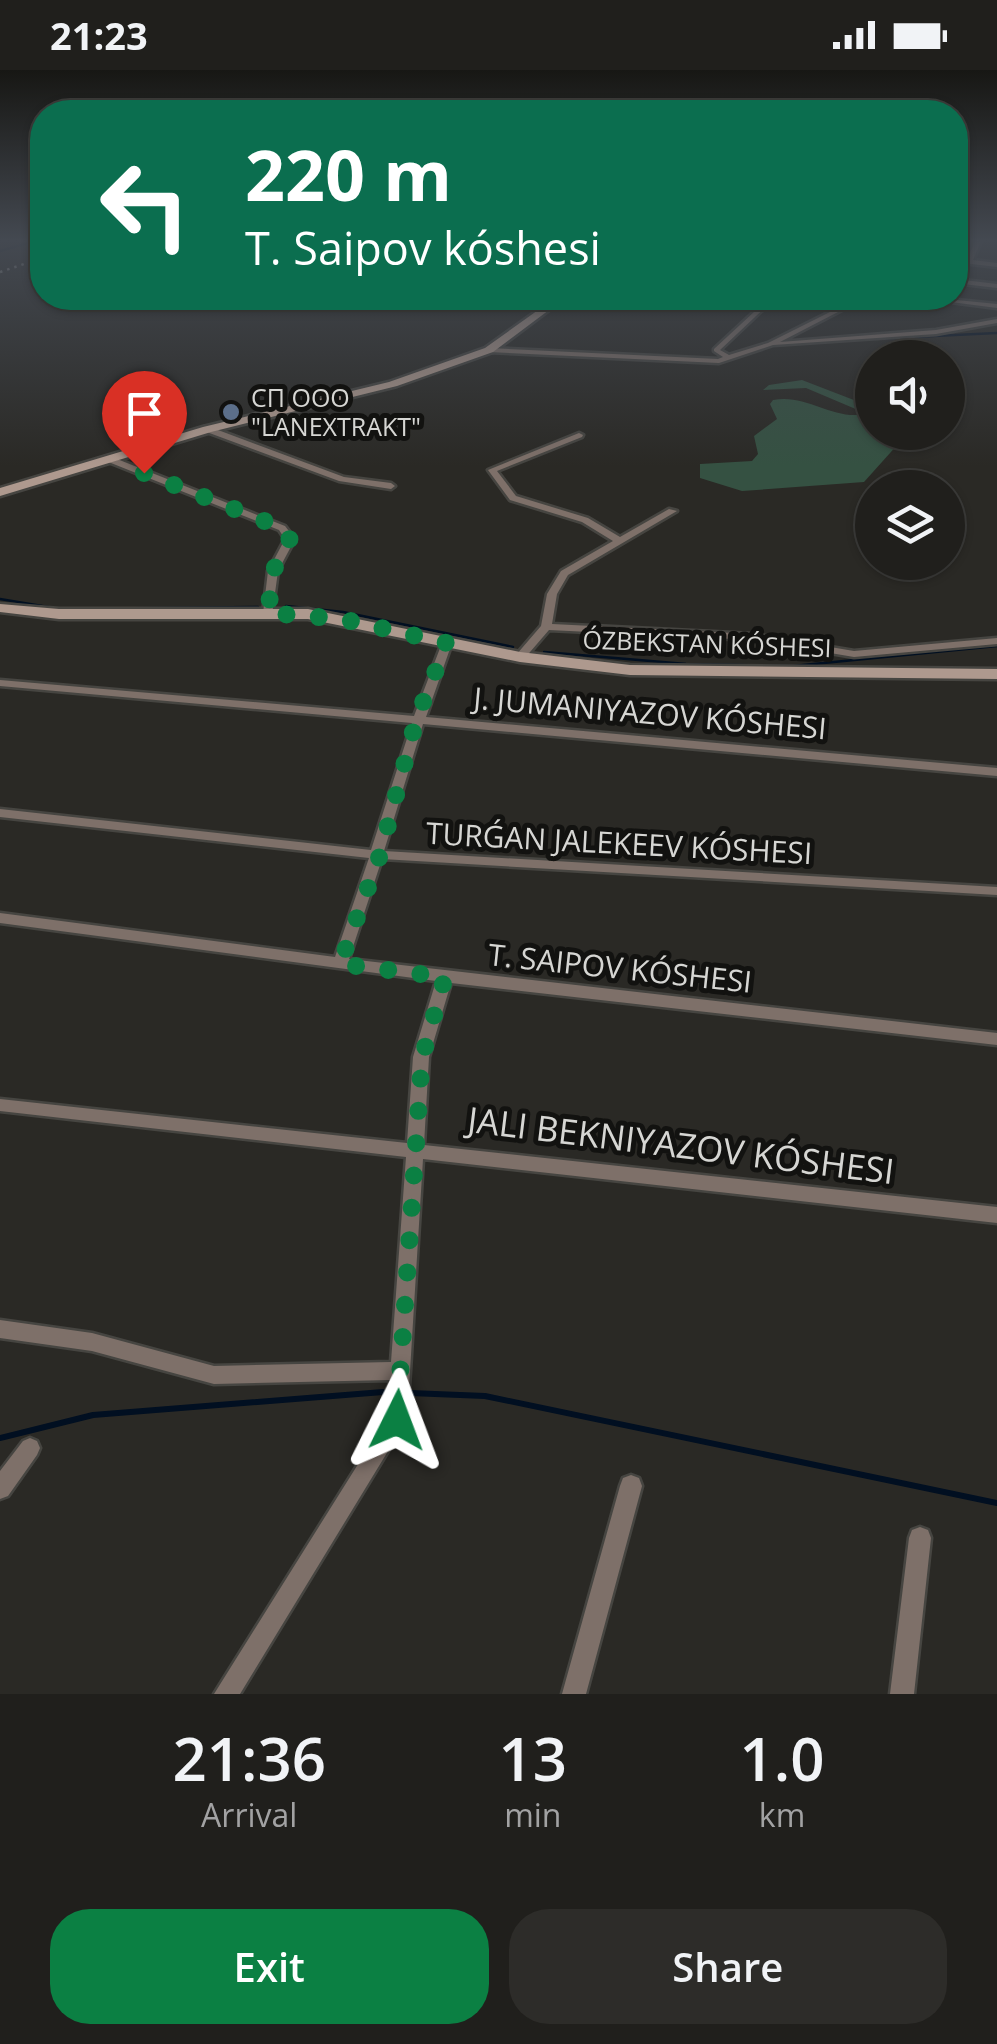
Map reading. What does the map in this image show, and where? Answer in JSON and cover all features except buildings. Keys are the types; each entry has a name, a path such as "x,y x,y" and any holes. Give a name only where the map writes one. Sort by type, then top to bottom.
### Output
{"main road":[{"path":"0,492 207,429 393,384 489,350 537,315"},
{"name":"ÓZBEKSTAN KÓSHESI","path":"0,608 59,614 268,613 342,619 520,657 696,673 997,674"}],"street":[{"path":"729,358 716,350 754,315"},
{"path":"489,350 691,362 729,358 770,344 828,315"},
{"path":"770,344 936,332 996,321"},
{"path":"207,429 342,479 391,486"},
{"path":"579,435 492,470 513,498 585,520 619,540"},
{"path":"109,459 282,528 290,540 273,571 268,613"},
{"path":"520,657 546,627 552,594 564,573 672,511"},
{"path":"546,627 753,638 854,654 997,641"},
{"path":"340,964 380,855 417,717 447,643"},
{"name":"J. JUMANIYAZOV KÓSHESI","path":"0,683 417,717 997,772"},
{"name":"TURǴAN JALEKEEV KÓSHESI","path":"0,814 380,855 997,891"},
{"name":"T. SAIPOV KÓSHESI","path":"0,918 445,977 997,1039"},
{"path":"226,1694 397,1420 422,1058 445,977"},
{"name":"JALI BEKNIYAZOV KÓSHESI","path":"0,1104 997,1215"},
{"path":"0,1330 92,1342 214,1375 400,1372"},
{"path":"0,1488 30,1448"},
{"path":"574,1694 631,1486"},
{"path":"902,1694 920,1538"}],"green space":[{"path":"802,380 855,400 855,409 806,388 763,390 769,385"},
{"path":"773,400 795,400 855,415 855,450 893,450 875,470 855,470 855,483 742,491 700,478 700,464 752,461 758,454 754,436 777,419 770,404"}],"waterway":[{"path":"808,342 997,333"},
{"path":"0,599 60,609 258,607"},
{"path":"286,606 343,612 513,647"},
{"path":"544,652 686,664 793,666 997,646"},
{"path":"0,1438 93,1415 383,1392"},
{"path":"410,1393 485,1396 997,1503"}],"place":[{"name":"СП ООО \"LANEXTRAKT\"","path":"231,412"}],"route":[{"path":"144,473 282,528 290,540 273,571 268,613 342,619 447,643 417,717 380,855 340,964 445,977 422,1058 397,1420"}]}
